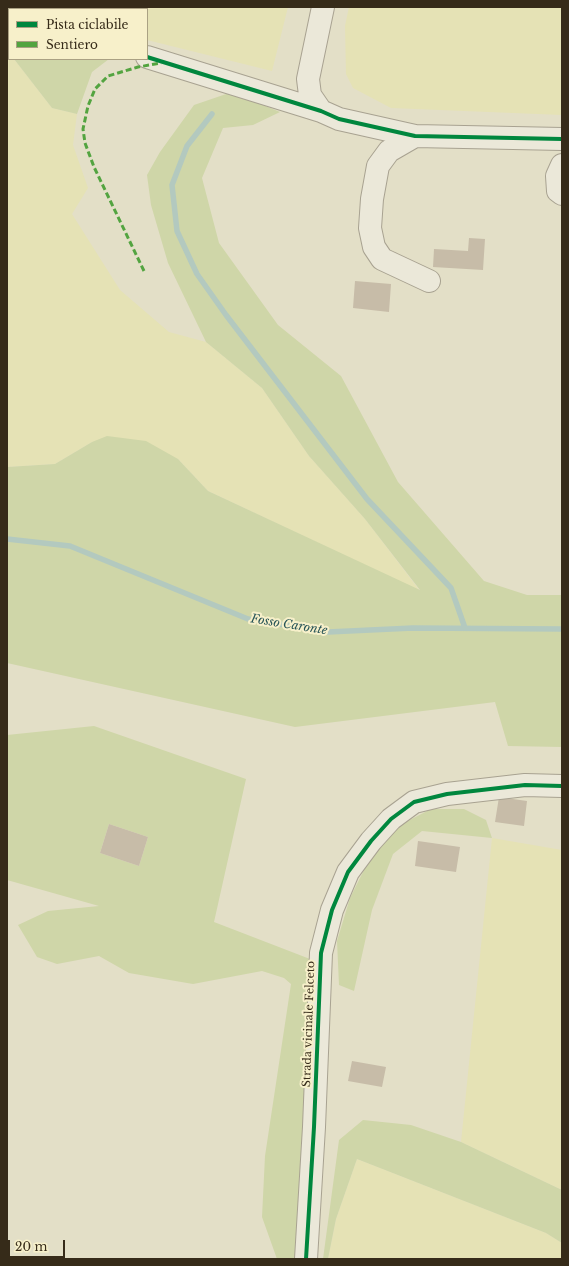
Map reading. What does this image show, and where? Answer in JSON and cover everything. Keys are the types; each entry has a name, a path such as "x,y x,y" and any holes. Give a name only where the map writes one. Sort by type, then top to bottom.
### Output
{"street":[{"path":"321,111 310,95 308,79 323,7"},
{"path":"148,57 321,111 339,119 415,136 562,139"},
{"path":"415,136 389,151 378,166 372,200 370,228 374,247 382,259 429,281"},
{"path":"562,165 557,176 558,190 562,194"},
{"name":"Strada vicinale Felceto","path":"306,1259 314,1127 321,954 332,910 348,872 371,841 391,819 414,802 447,794 525,785 562,786"}],"shaded area":[{"path":"23,7 110,7 110,8"},
{"path":"288,7 272,71 148,40 148,8 130,8"},
{"path":"349,7 562,7 562,115 391,108 353,88 346,74 345,26"},
{"path":"7,50 8,60 15,60 52,108 77,114 73,145 88,188 72,214 120,290 169,332 206,342 262,388 309,456 365,519 420,591 208,491 178,459 92,442 55,464 7,467"},
{"path":"492,838 562,850 562,1190 461,1142"},
{"path":"357,1159 546,1233 562,1243 562,1259 328,1259 336,1219"}],"green space":[{"path":"15,60 108,60 92,72 77,114 52,108"},
{"path":"232,92 280,112 253,125 223,128 202,178 219,243 278,325 341,376 398,482 484,581 527,595 562,595 562,747 508,746 495,702 295,727 7,663 7,467 55,464 92,442 107,436 146,441 178,459 208,491 420,590 365,519 309,456 262,388 206,342 168,263 151,205 147,175 160,152 194,105"},
{"path":"94,726 246,779 214,922 310,959 305,1118 297,1259 277,1259 262,1217 265,1156 291,984 284,978 262,971 193,984 129,973 99,956 57,964 37,957 18,925 48,911 99,906 7,880 7,735","holes":["109,824 148,837 139,866 100,853"]},
{"path":"431,809 464,809 486,820 492,838 422,831 393,854 372,910 354,991 339,985 337,941 350,898 371,856 400,825"},
{"path":"363,1120 411,1125 461,1142 562,1190 562,1243 546,1233 357,1159 336,1219 328,1259 323,1259 339,1140"}],"building":[{"path":"469,238 485,239 483,270 433,267 434,249 468,251"},
{"path":"355,281 391,284 389,312 353,308"},
{"path":"499,797 527,801 524,826 495,822"},
{"path":"109,824 148,837 139,866 100,853"},
{"path":"418,841 460,847 456,872 415,866"},
{"path":"352,1061 386,1067 382,1087 348,1081"}],"waterway":[{"path":"212,114 187,146 172,185 177,231 197,274 226,315 367,499 451,588 465,628"},
{"name":"Fosso Caronte","path":"7,539 70,546 248,619 328,632 413,628 562,629"}],"marked path":[{"path":"144,271 94,167 85,143 83,129 88,106 95,89 108,76 138,67 161,63"}],"cycle path":[{"path":"148,57 321,111 339,119 415,136 562,139"},
{"path":"306,1259 314,1127 321,953 332,910 348,872 371,841 391,819 414,802 447,794 525,785 562,786"}]}
